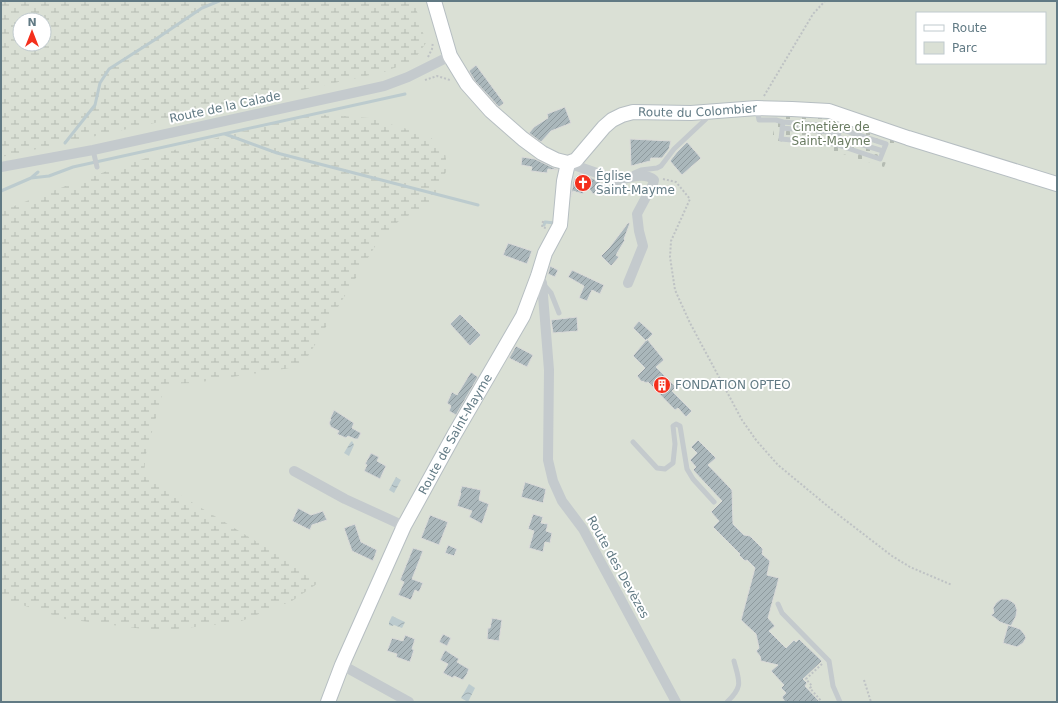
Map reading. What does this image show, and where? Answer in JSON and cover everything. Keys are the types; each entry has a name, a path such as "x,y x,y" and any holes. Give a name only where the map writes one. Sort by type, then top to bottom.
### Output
{"street":[{"path":"434,1 450,56 466,84 491,111 542,153 556,160 617,180 624,180 629,177 647,176 654,180 637,214 643,246 628,283"},
{"name":"Route de la Calade","path":"1,167 93,150 119,147 384,86 408,77 450,56"},
{"name":"Route du Colombier","path":"568,163 576,160 604,127 612,120 632,112 708,112 757,108 829,111 908,138 1057,184"},
{"name":"Route de Saint-Mayme","path":"328,702 342,665 404,526 454,435 523,316 540,279 545,253 560,225 564,208 564,181 568,163"},
{"name":"Route des Devèzes","path":"540,279 550,370 548,460 553,481 562,501 583,529 676,702"},
{"path":"294,471 345,499 404,526"},
{"path":"342,665 409,702"}],"lane":[{"path":"757,108 759,120 776,120 783,122 831,126 839,133 883,151"},
{"path":"629,177 630,175 641,170 661,166 674,149 707,118 708,112"},
{"path":"782,128 839,133 886,144 880,159 835,144 781,139 782,128 783,122"},
{"path":"835,144 839,133"},
{"path":"93,150 97,166"},
{"path":"613,190 617,180"},
{"path":"540,279 551,293 559,313"},
{"path":"633,442 657,468 665,469 673,463 675,444 673,426 676,424 680,426 687,469 693,479 714,502"},
{"path":"778,604 782,613 829,660 833,686 840,702"},
{"path":"727,702 734,696 740,683 734,661"}],"path":[{"path":"757,108 813,14 825,1"},
{"path":"654,180 665,179 676,182 690,199 671,241 670,257 675,290 690,323 742,420 756,440 778,465 836,513 892,556 910,567 952,585"},
{"path":"622,194 632,194"},
{"path":"543,221 542,227 548,230"},
{"path":"822,702 810,688 812,686 806,679 827,658"},
{"path":"864,680 871,702"},
{"path":"816,702 820,699"}],"green space":[{"path":"1,1 1057,1 1057,702 1,702"},
{"path":"1,1 414,1 426,43 414,60 384,72 1,157"},
{"name":"Cimetière de Saint-Mayme","path":"777,113 835,118 896,138 884,167 821,147 772,140"},
{"path":"314,114 369,118 428,135 445,151 447,169 434,201 399,221 379,240 302,366 195,383 165,384 146,454 144,473 321,581 292,601 239,622 159,631 65,619 1,598 1,209 9,208 144,159 220,137"}],"water":[{"path":"352,441 354,445 349,456 344,453"},
{"path":"396,477 401,480 394,493 389,490"},
{"path":"392,616 405,622 402,628 389,625"},
{"path":"469,684 475,688 468,702 461,698"}],"building":[{"path":"476,65 504,103 499,107 475,81 469,71"},
{"path":"565,107 571,123 551,131 541,142 529,133 534,127 548,118 547,114"},
{"path":"630,139 671,141 669,149 662,158 651,158 650,161 631,166"},
{"path":"687,142 701,158 682,175 670,161"},
{"path":"522,157 535,159 558,170 548,169 547,173 531,171 532,167 521,165"},
{"name":"Église Saint-Mayme","path":"578,173 605,185 598,188 599,191 593,194 586,184 583,194 573,191 571,197 574,176 577,185 580,176"},
{"path":"628,223 630,223 624,239 625,240 616,255 619,257 611,266 601,256"},
{"path":"508,243 532,251 527,264 503,255"},
{"path":"550,266 558,270 555,277 548,274"},
{"path":"572,270 604,285 600,294 592,290 587,301 579,298 584,286 568,277"},
{"path":"460,314 481,335 470,346 450,324"},
{"path":"577,317 578,331 553,333 551,320"},
{"path":"639,321 653,334 646,341 633,328"},
{"name":"FONDATION OPTEO","path":"647,339 664,360 656,367 676,387 672,391 692,411 686,417 678,408 675,410 648,382 642,382 637,376 645,368 633,356"},
{"path":"516,346 533,355 527,367 509,358"},
{"path":"471,372 478,377 456,415 449,411 451,406 447,403 452,392 457,395"},
{"path":"334,410 354,423 352,428 361,433 358,439 348,436 346,438 337,434 339,431 331,427 329,423"},
{"path":"698,440 716,458 708,465 732,490 733,524 744,535 750,536 763,549 762,554 770,561 767,575 779,578 768,618 775,626 769,631 786,648 794,640 796,642 799,639 822,661 803,679 807,683 805,686 820,702 785,702 782,697 786,693 781,688 784,685 771,671 778,665 761,661 760,656 756,651 759,648 756,634 741,620 755,568 747,560 745,561 713,527 719,521 711,512 722,501 693,470 696,467 690,460 697,453 691,447"},
{"path":"371,453 379,457 377,461 386,466 380,479 364,471 367,465 365,464"},
{"path":"525,482 546,489 543,503 521,497"},
{"path":"462,486 481,490 479,500 489,504 482,524 469,517 472,511 457,506"},
{"path":"298,508 311,515 323,511 327,520 312,525 310,530 292,521"},
{"path":"533,514 543,517 541,523 548,524 546,531 552,533 550,543 545,542 543,552 529,548 534,531 528,529"},
{"path":"430,515 448,522 439,545 421,538"},
{"path":"355,524 361,542 377,550 373,561 352,551 344,528"},
{"path":"448,545 457,549 454,556 445,553"},
{"path":"413,548 423,551 412,579 423,583 419,592 415,590 411,600 398,595 404,582 400,580"},
{"path":"1001,599 1007,599 1015,604 1017,610 1016,616 1011,626 1000,622 991,615 994,613 993,608 996,603"},
{"path":"492,618 502,620 499,641 487,639 488,628 490,628"},
{"path":"1008,625 1020,629 1025,635 1026,638 1023,643 1017,647 1003,643"},
{"path":"443,634 451,638 447,646 439,642"},
{"path":"405,635 415,639 412,649 414,650 410,662 396,657 397,654 387,651 392,638 403,641"},
{"path":"445,650 459,659 457,662 469,669 463,680 454,676 453,678 443,673 448,664 440,660"}],"waterway":[{"path":"65,143 95,105 100,83 109,69 202,8 219,1"},
{"path":"31,178 49,176 73,167 405,94"},
{"path":"225,134 277,153 478,205"},
{"path":"1,191 31,178 38,172"},
{"path":"544,225 545,222 555,223"}],"place":[{"name":"Église Saint-Mayme","path":"583,183"},
{"name":"FONDATION OPTEO","path":"662,385"}]}
